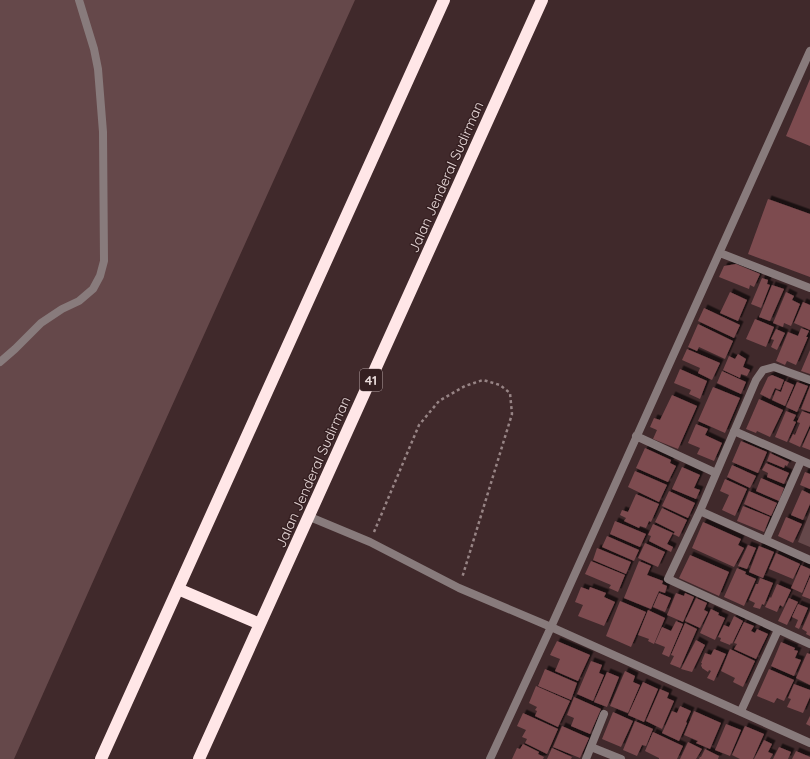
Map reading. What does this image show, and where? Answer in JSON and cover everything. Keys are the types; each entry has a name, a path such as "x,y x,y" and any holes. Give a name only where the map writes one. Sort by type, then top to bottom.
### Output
{"highway":[{"path":"101,759 444,0"},
{"name":"Jalan Jenderal Sudirman","path":"199,759 310,517 542,0"},
{"path":"178,589 260,624"}],"street":[{"path":"0,362 19,346 41,323 62,309 79,301 93,290 100,276 104,261 103,132 98,69 79,0"},
{"path":"490,759 551,627 810,51"},
{"path":"720,253 810,288"},
{"path":"810,380 774,367 763,370 756,380 700,512 668,579 810,644"},
{"path":"734,431 810,464"},
{"path":"636,436 716,473"},
{"path":"766,540 801,461"},
{"path":"700,512 810,560"},
{"path":"310,517 370,542 459,588 551,627 810,743"},
{"path":"741,711 778,630"},
{"path":"586,759 604,714"},
{"path":"591,747 620,759"}],"path":[{"path":"370,542 419,425 439,401 465,386 483,380 500,385 510,393 512,414 459,588"}],"shaded area":[{"path":"0,0 355,0 14,759 0,759"},
{"path":"810,512 810,547 798,542"}],"building":[{"path":"810,79 810,146 786,136"},
{"path":"768,199 810,214 810,277 748,254"},
{"path":"736,264 760,274 754,287 750,285 749,289 719,277 724,266"},
{"path":"762,278 768,280 767,284 770,285 761,308 751,304"},
{"path":"772,285 784,289 770,321 759,317"},
{"path":"730,292 747,300 738,321 720,313"},
{"path":"786,292 794,296 792,300 800,304 791,326 784,323 783,327 773,323"},
{"path":"803,302 810,305 810,330 794,323"},
{"path":"704,308 740,325 734,338 698,321"},
{"path":"755,319 774,327 766,347 746,339"},
{"path":"698,324 733,341 725,359 699,347 697,351 688,347"},
{"path":"801,328 809,331 806,337 808,337 796,365 787,361 785,365 776,361 788,332 798,336"},
{"path":"776,329 785,333 777,350 771,347 774,340 771,339"},
{"path":"687,349 720,363 712,380 698,373 700,368 682,360"},
{"path":"810,350 810,374 801,371"},
{"path":"738,354 746,359 743,367 750,370 747,376 741,374 740,378 723,370 729,356 735,359"},
{"path":"680,369 707,381 700,399 689,394 691,390 674,383"},
{"path":"722,371 746,382 741,394 717,383"},
{"path":"772,375 784,380 780,390 775,388 770,399 760,394 768,377"},
{"path":"785,381 794,385 785,406 772,400 776,390 781,392"},
{"path":"797,382 808,386 797,412 786,407"},
{"path":"810,386 810,412 801,409"},
{"path":"713,387 740,398 725,433 698,421"},
{"path":"672,395 697,406 678,449 653,439 657,430 650,427 654,418 660,420"},
{"path":"759,399 783,410 770,437 757,431 756,433 746,429"},
{"path":"786,411 796,415 793,421 796,422 787,442 775,437"},
{"path":"802,411 810,414 810,425 800,447 789,442 793,434 795,435 800,423 797,422"},
{"path":"696,424 708,429 705,435 722,443 714,461 697,454 700,448 688,443"},
{"path":"810,429 810,450 802,447"},
{"path":"741,441 767,452 758,473 732,462"},
{"path":"645,448 671,460 670,463 676,466 668,482 636,468"},
{"path":"770,453 789,462 787,466 785,465 784,468 767,461"},
{"path":"766,463 789,473 784,484 767,477 768,473 762,470"},
{"path":"732,465 756,476 750,488 727,477"},
{"path":"682,467 700,475 694,488 700,490 696,499 672,489"},
{"path":"635,471 667,485 659,502 628,487"},
{"path":"805,472 810,474 810,489 800,485"},
{"path":"761,478 784,488 779,501 756,491"},
{"path":"725,479 747,489 735,516 722,510 729,495 720,491"},
{"path":"802,490 810,494 810,504 803,520 791,515"},
{"path":"669,491 695,503 688,518 662,506"},
{"path":"749,491 777,503 771,516 744,504"},
{"path":"636,494 659,504 651,522 649,521 646,528 640,526 639,528 624,521 626,518 620,515 622,510 628,512"},
{"path":"743,506 770,517 764,532 737,521"},
{"path":"662,508 687,520 679,537 673,534 675,532 655,522"},
{"path":"786,517 802,524 793,543 778,536"},
{"path":"615,521 646,534 640,547 610,534"},
{"path":"703,522 741,539 738,545 744,548 734,567 692,548"},
{"path":"653,524 673,533 667,544 673,547 671,552 649,541 651,536 648,535"},
{"path":"607,536 639,550 634,561 602,547"},
{"path":"645,543 665,552 658,567 638,558"},
{"path":"748,545 756,548 747,569 738,566"},
{"path":"759,546 774,552 763,578 749,572"},
{"path":"597,548 631,562 626,574 593,560"},
{"path":"776,553 800,564 793,579 769,569"},
{"path":"690,555 729,572 719,596 679,578"},
{"path":"591,561 625,575 618,592 609,588 611,585 585,574"},
{"path":"639,561 651,566 647,575 663,581 662,584 667,586 665,593 659,591 651,609 624,598"},
{"path":"801,565 810,569 810,574 802,593 791,588"},
{"path":"737,568 756,579 744,606 724,597"},
{"path":"810,577 810,599 802,596"},
{"path":"760,578 773,583 764,605 762,604 760,609 753,607 755,603 749,600"},
{"path":"777,584 791,590 783,607 780,605 777,612 765,607"},
{"path":"581,587 589,590 590,587 606,593 604,597 615,602 604,626 578,616 583,605 575,602"},
{"path":"659,593 671,598 665,612 653,607"},
{"path":"676,593 684,596 685,593 694,597 683,622 667,615"},
{"path":"696,598 707,603 704,610 708,612 700,628 685,621"},
{"path":"789,598 798,602 787,625 778,621"},
{"path":"620,601 646,612 631,647 606,636"},
{"path":"798,604 808,608 799,629 795,627 798,620 792,617"},
{"path":"711,609 719,613 718,615 725,618 715,640 700,633"},
{"path":"648,610 665,618 654,644 648,641 649,639 638,635"},
{"path":"810,611 810,636 802,629"},
{"path":"734,616 743,621 732,644 731,643 730,645 720,641 721,638 718,637 724,625 729,627"},
{"path":"676,621 683,624 669,657 662,654 665,647 655,643 662,627 671,631"},
{"path":"744,622 754,626 751,631 755,633 757,629 768,634 756,659 734,649 737,644 734,643"},
{"path":"685,623 697,629 680,668 670,664 674,656 671,655"},
{"path":"696,640 705,645 692,672 681,669"},
{"path":"557,641 590,655 578,681 555,671 560,659 550,655"},
{"path":"781,642 795,648 794,650 798,651 795,658 801,660 794,676 771,666"},
{"path":"714,649 726,654 714,681 707,678 711,671 709,670 708,672 702,668 701,663 705,653 711,655"},
{"path":"730,649 755,661 743,687 733,682 735,678 721,671"},
{"path":"807,653 810,654 810,685 796,678"},
{"path":"591,661 602,665 599,673 604,675 593,701 577,694"},
{"path":"545,669 577,683 571,700 538,686"},
{"path":"769,669 794,680 784,701 777,698 774,703 757,696"},
{"path":"625,671 635,676 633,682 640,685 628,713 610,706"},
{"path":"607,672 619,677 607,707 594,702"},
{"path":"643,682 658,689 644,722 628,715"},
{"path":"794,684 810,690 810,697 803,713 787,707 791,699 788,698"},
{"path":"536,686 570,701 558,727 535,716 537,711 535,710 537,707 529,703"},
{"path":"660,689 669,693 667,698 674,701 662,729 646,721"},
{"path":"574,697 601,709 590,734 571,726 574,718 567,715"},
{"path":"680,706 691,711 679,741 662,733 672,711 677,713"},
{"path":"694,711 721,723 710,749 696,743 698,741 684,735"},
{"path":"613,712 633,721 621,747 602,739"},
{"path":"523,713 558,729 547,754 525,743 527,739 522,737 526,730 517,726"},
{"path":"810,716 810,726 806,724"},
{"path":"635,721 653,729 646,746 642,745 637,756 623,750"},
{"path":"726,724 741,730 730,756 715,750"},
{"path":"562,726 589,738 580,758 553,747"},
{"path":"745,726 764,734 753,759 740,759 732,755"},
{"path":"653,732 683,746 677,759 659,759 645,751"},
{"path":"764,740 772,744 768,752 773,754 770,759 754,759"},
{"path":"688,742 702,749 696,759 680,759"},
{"path":"523,744 539,752 538,754 544,757 543,759 512,759 517,748 520,749"},
{"path":"779,747 791,752 788,759 773,759"},
{"path":"552,748 572,757 571,759 547,759"},
{"path":"705,749 719,756 718,759 699,759"},
{"path":"796,751 810,757 810,759 792,759"}]}
